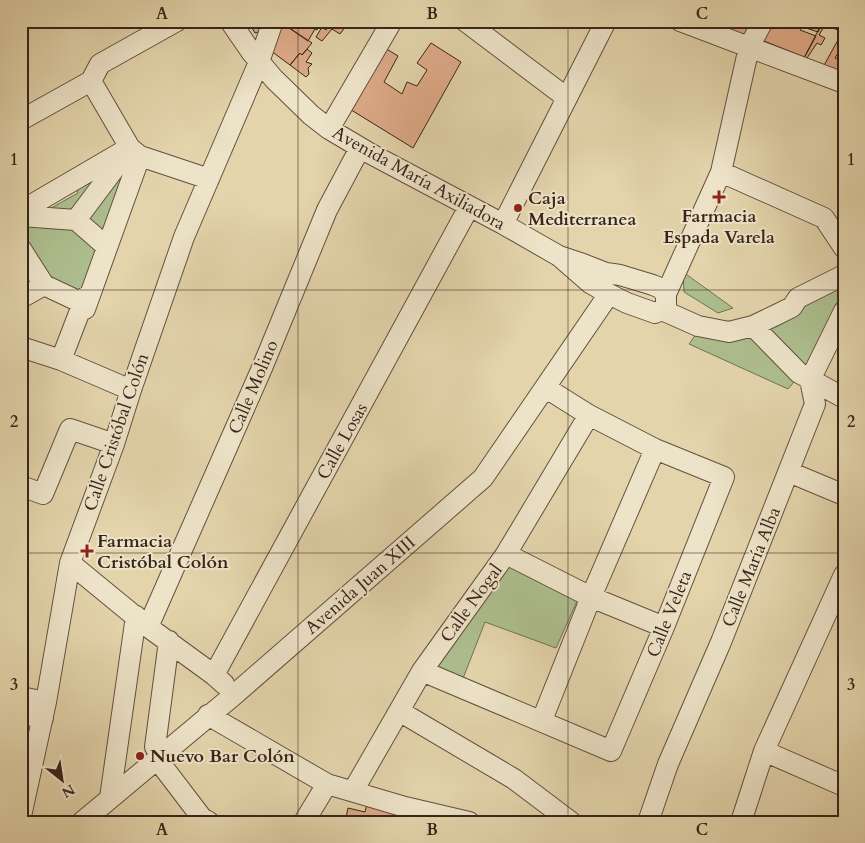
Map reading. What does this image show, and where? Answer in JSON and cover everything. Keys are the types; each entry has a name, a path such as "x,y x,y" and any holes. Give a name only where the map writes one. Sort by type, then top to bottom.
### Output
{"street":[{"path":"21,120 90,81 100,64 177,21"},
{"name":"Avenida María Axiliadora","path":"230,21 274,79 311,115 329,129 360,148 559,256 583,264 606,288"},
{"name":"Calle Cristóbal Colón","path":"21,816 44,710 70,563 114,444 184,237 260,59 273,21"},
{"path":"329,129 392,21"},
{"path":"465,21 567,98"},
{"path":"503,224 606,21"},
{"path":"680,21 844,83"},
{"path":"763,21 750,47 721,172 665,301 655,313 606,288 620,274 652,285 660,288 665,301 698,326 729,332 753,326 792,307 798,298"},
{"path":"246,90 259,81 274,79"},
{"path":"90,81 135,152 209,179"},
{"name":"Calle Molino","path":"110,798 142,622 262,368 327,210 360,148"},
{"path":"21,212 135,152"},
{"path":"76,220 135,152"},
{"path":"61,360 81,308 85,309 108,247 135,152"},
{"path":"721,172 824,218 844,248"},
{"name":"Calle Losas","path":"214,675 469,207"},
{"path":"21,216 76,220 108,247"},
{"path":"21,249 44,285 78,301 90,295"},
{"path":"665,301 710,317 731,320 766,310 789,298 798,298 844,275"},
{"path":"21,298 44,285"},
{"name":"Avenida Juan XIII","path":"82,822 110,798 156,753 234,695 482,478 546,388 597,311 606,288"},
{"path":"810,380 844,312"},
{"path":"753,326 799,373 844,398"},
{"path":"21,348 61,360 131,390"},
{"name":"Calle María Alba","path":"648,822 668,764 721,642 814,404 810,380"},
{"path":"422,670 542,720 591,597 654,449 589,415 546,388"},
{"name":"Calle Nogal","path":"353,791 422,670 506,554 589,415"},
{"path":"21,486 43,494 70,429 114,444"},
{"name":"Calle Veleta","path":"542,720 611,751 664,627 724,477 654,449"},
{"path":"789,472 844,495"},
{"path":"506,554 591,597 664,627"},
{"path":"70,563 142,622 214,675 234,695"},
{"path":"741,822 764,751 844,575"},
{"path":"169,641 156,753 202,818 209,822"},
{"path":"21,697 44,710"},
{"path":"21,714 44,710"},
{"path":"399,710 514,779 571,822"},
{"path":"208,715 327,784 405,807 469,822"},
{"path":"764,751 844,785"},
{"path":"304,822 327,784"}],"green space":[{"path":"120,165 132,169 84,306 21,255 21,225 78,193 77,190"},
{"path":"683,272 733,308 718,313 684,292"},
{"path":"844,277 844,307 809,375 762,328"},
{"path":"696,334 745,334 768,344 800,375 788,389 689,344"},
{"path":"509,556 582,590 556,648 485,622 462,681 428,671"}],"building":[{"path":"248,21 264,21 259,32 255,33"},
{"path":"279,21 323,21 317,30 315,29 308,41"},
{"path":"279,21 312,43 290,65 267,48"},
{"path":"332,21 349,22 340,34 332,29 322,41 316,37 322,27 326,30"},
{"path":"710,21 751,21 743,38 708,25"},
{"path":"767,21 806,21 800,30 816,36 803,60 804,57 759,39"},
{"path":"811,21 823,21 818,32 806,28"},
{"path":"823,21 844,21 844,27 840,25 838,30 825,25 819,35 825,38 821,45 817,43 805,61 803,60"},
{"path":"844,29 844,43 835,58 844,62 844,76 822,69"},
{"path":"431,43 461,62 413,148 348,108 385,48 398,56 384,82 402,94 407,82 417,86 427,70 417,63"},
{"path":"307,49 312,53 306,62 312,64 308,68 309,74 306,77 290,65 300,53 302,55"},
{"path":"367,804 435,822 345,822 348,808 365,812"}],"place":[{"name":"Farmacia Espada Varela","path":"719,197"},
{"name":"Caja Mediterranea","path":"518,208"},
{"name":"Farmacia Cristóbal Colón","path":"87,551"},
{"name":"Nuevo Bar Colón","path":"140,756"}]}
